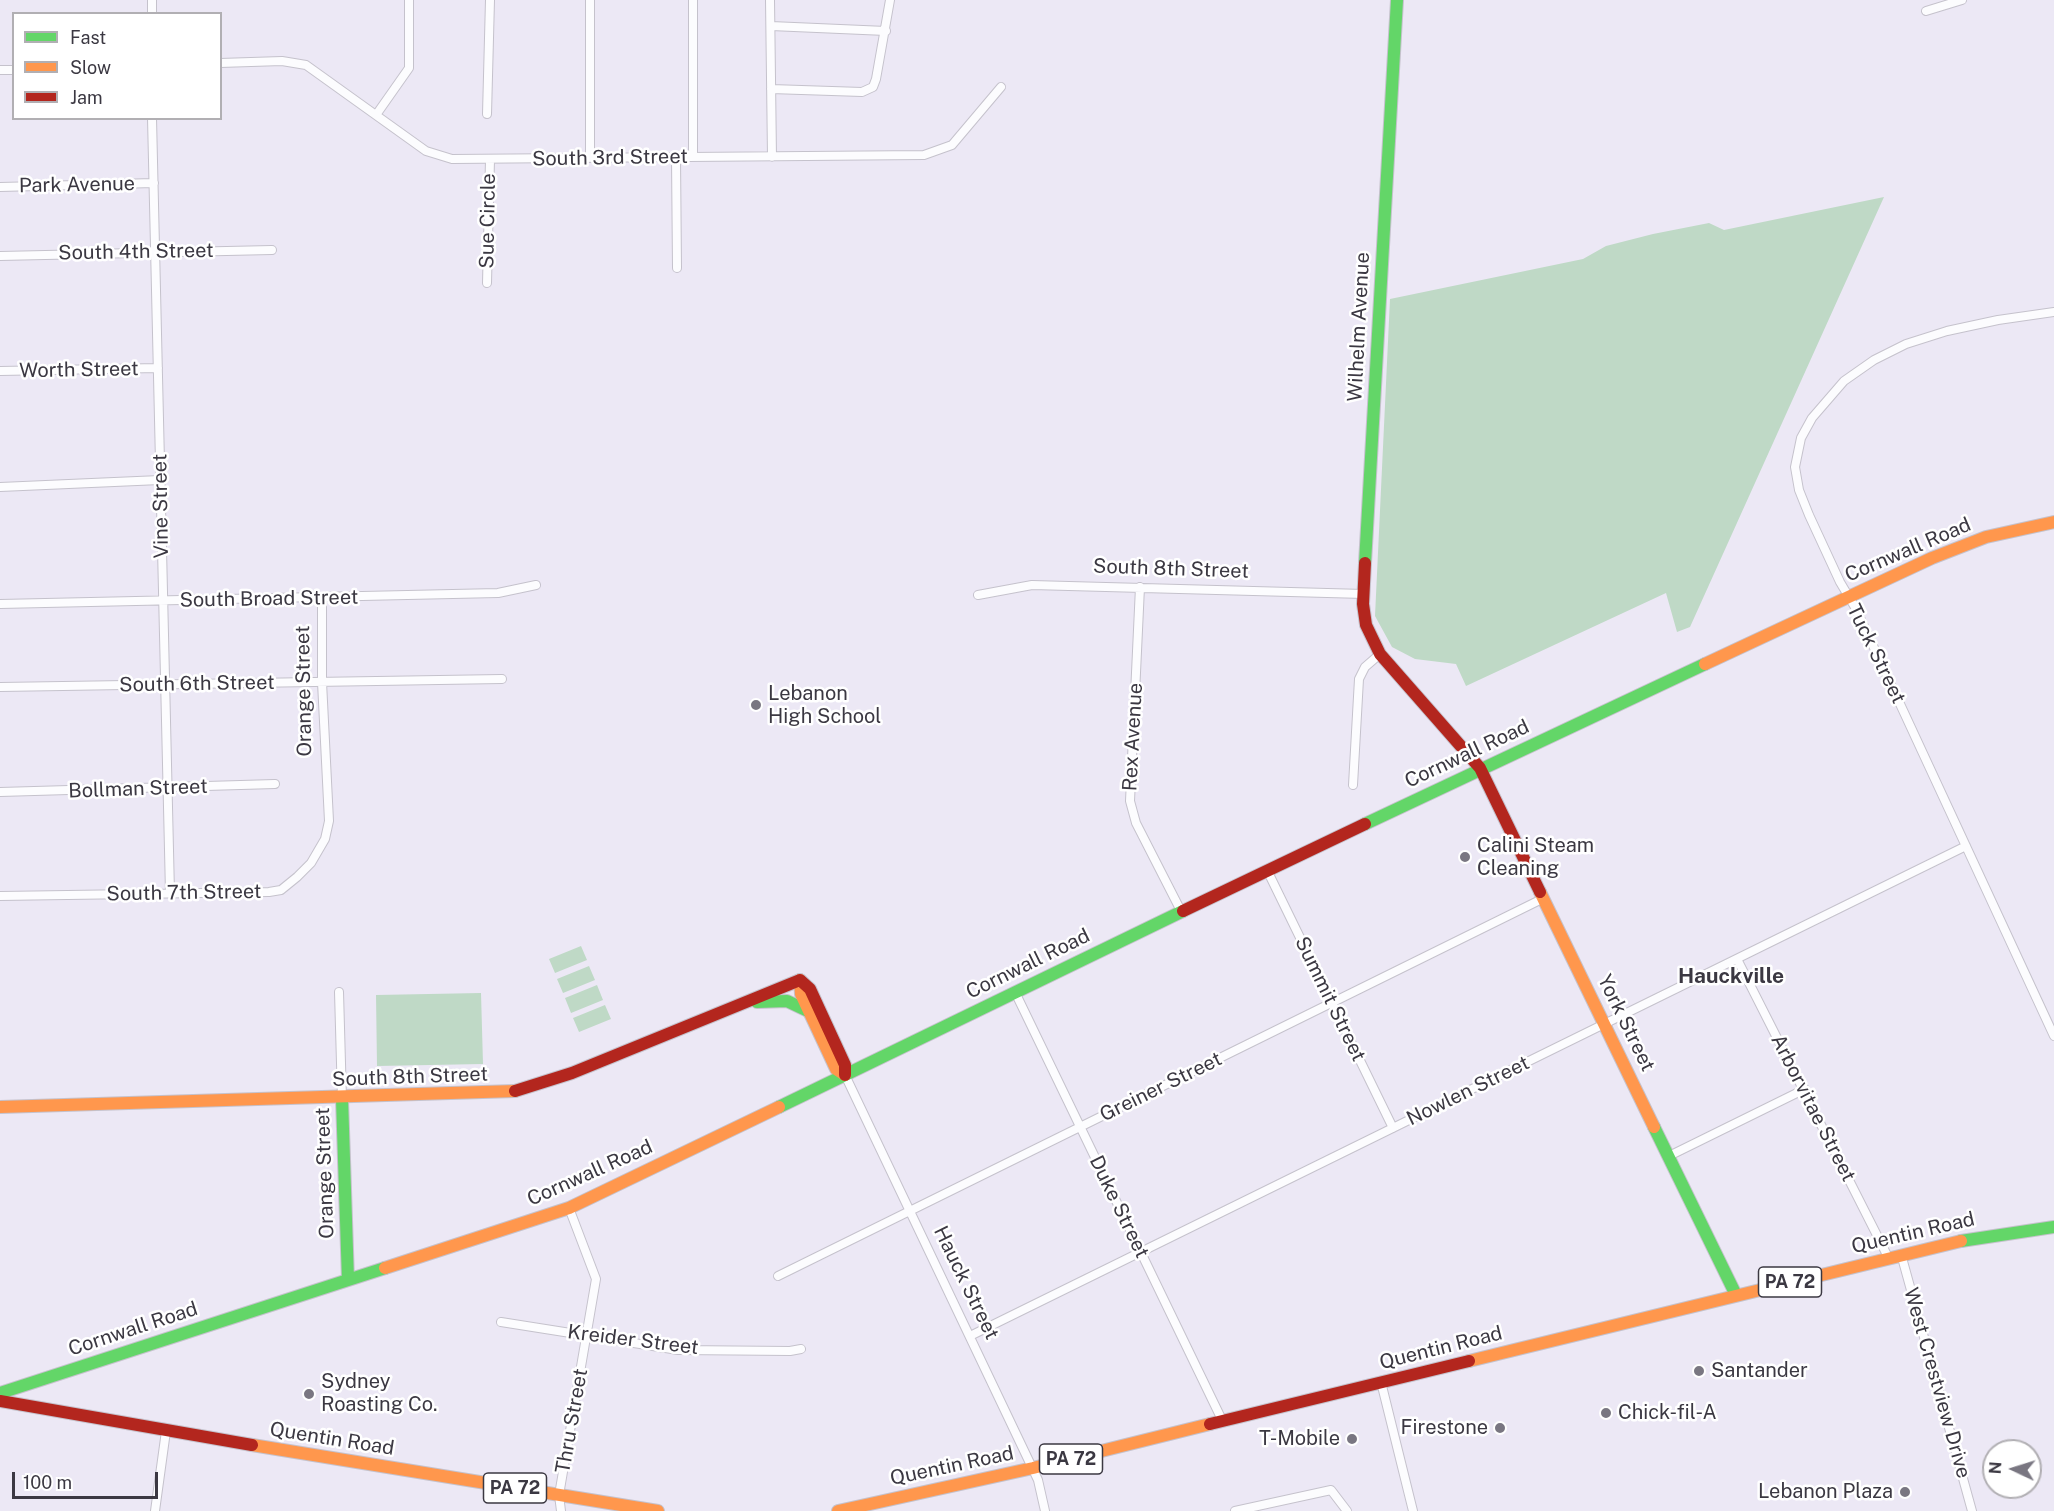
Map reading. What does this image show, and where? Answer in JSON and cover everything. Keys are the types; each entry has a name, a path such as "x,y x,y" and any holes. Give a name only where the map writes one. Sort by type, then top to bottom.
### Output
{"main road":[{"name":"Wilhelm Avenue","path":"1397,0 1364,594 1366,625 1380,654 1480,768"},
{"name":"Cornwall Road","path":"0,1393 569,1208 1480,768 1849,597 1968,544 2006,532 2054,522"},
{"name":"York Street","path":"1480,768 1736,1295"},
{"name":"South 8th Street","path":"0,1107 473,1096 523,1090 572,1073 800,980"},
{"name":"Hauck Street","path":"800,980 801,994 836,1069 845,1075"},
{"name":"Hauck Street","path":"800,980 810,989 845,1065 845,1075"},
{"path":"743,1003 787,1001 801,1005 809,1011"},
{"name":"Orange Street","path":"342,1099 348,1280"},
{"name":"Quentin Road","path":"838,1511 1033,1468 1895,1256 1987,1236 2054,1227"},
{"name":"Quentin Road","path":"0,1401 166,1431 658,1511"}],"street":[{"path":"376,115 409,68 409,0"},
{"path":"487,114 489,0"},
{"path":"590,0 590,159"},
{"path":"693,0 693,158"},
{"path":"770,0 772,157"},
{"path":"771,89 862,92 873,87 886,31 890,0"},
{"path":"1926,11 1962,0"},
{"path":"771,26 886,31"},
{"name":"South 3rd Street","path":"222,63 296,62 318,71 437,157 490,160 934,153 952,145 1001,87"},
{"name":"Vine Street","path":"152,120 170,892"},
{"path":"676,158 677,268"},
{"name":"Sue Circle","path":"487,283 490,160"},
{"name":"Park Avenue","path":"0,187 154,183"},
{"name":"South 4th Street","path":"0,256 272,250"},
{"name":"Tuck Street","path":"2054,312 1973,325 1898,348 1874,360 1844,381 1812,418 1798,447 1797,478 1809,515 2054,1036"},
{"name":"Worth Street","path":"0,372 158,368"},
{"path":"0,487 160,480"},
{"name":"South Broad Street","path":"0,604 498,593 536,585"},
{"name":"South 8th Street","path":"978,595 1032,585 1364,594"},
{"name":"Rex Avenue","path":"1140,587 1130,801 1136,823 1181,911"},
{"name":"Orange Street","path":"322,597 322,682 329,821"},
{"path":"1353,785 1359,679 1365,666 1380,654"},
{"name":"South 6th Street","path":"0,687 502,679"},
{"name":"Bollman Street","path":"0,792 275,784"},
{"name":"South 7th Street","path":"0,896 281,890 311,863 325,839 329,821"},
{"name":"Nowlen Street","path":"970,1336 1966,846"},
{"name":"Summit Street","path":"1267,870 1393,1128"},
{"name":"Greiner Street","path":"778,1276 1544,898"},
{"name":"Arborvitae Street","path":"1737,959 1895,1256"},
{"name":"Orange Street","path":"339,992 342,1099"},
{"name":"Duke Street","path":"1016,992 1223,1422"},
{"name":"Hauck Street","path":"845,1075 1033,1468 1038,1480 1044,1511"},
{"path":"1669,1156 1805,1089"},
{"name":"Thru Street","path":"561,1511 559,1495 596,1279 569,1208"},
{"name":"West Crestview Drive","path":"1895,1256 1972,1511"},
{"name":"Kreider Street","path":"501,1322 678,1350 790,1351 801,1349"},
{"path":"1381,1382 1413,1511"},
{"path":"155,1511 166,1431"},
{"path":"1235,1511 1331,1490 1347,1511"}],"green space":[{"path":"1884,197 1690,627 1677,632 1666,593 1466,686 1456,664 1415,659 1392,647 1375,616 1390,299 1583,259 1606,246 1653,234 1709,223 1724,230"},
{"path":"581,946 587,960 555,973 549,959"},
{"path":"589,966 595,980 563,993 557,979"},
{"path":"597,985 603,1000 571,1013 565,998"},
{"path":"481,993 483,1064 377,1066 376,995"},
{"path":"605,1005 611,1019 579,1032 573,1018"}],"traffic: fast":[{"path":"1365,563 1397,0"},
{"path":"1365,824 1705,664"},
{"path":"779,1107 1183,911"},
{"path":"757,1002 787,1001 808,1011"},
{"path":"342,1099 348,1280"},
{"path":"1654,1127 1736,1295"},
{"path":"1961,1241 2054,1227"},
{"path":"0,1393 385,1268"}],"traffic: slow":[{"path":"1705,664 1932,558 1986,537 2054,522"},
{"path":"1540,892 1654,1127"},
{"path":"800,980 801,994 836,1069 845,1075"},
{"path":"0,1107 515,1091"},
{"path":"385,1268 569,1208 779,1107"},
{"path":"1469,1361 1961,1241"},
{"path":"838,1511 1033,1468 1210,1424"},
{"path":"252,1445 658,1511"}],"traffic: jam":[{"path":"1365,563 1363,604 1366,625 1380,654 1480,768 1540,892"},
{"path":"1183,911 1365,824"},
{"path":"800,980 810,989 845,1065 845,1075"},
{"path":"515,1091 572,1073 800,980"},
{"path":"1210,1424 1469,1361"},
{"path":"0,1401 252,1445"}],"place":[{"name":"Lebanon High School","path":"756,705"},
{"name":"Calini Steam Cleaning","path":"1465,857"},
{"name":"Santander","path":"1699,1371"},
{"name":"Sydney Roasting Co.","path":"309,1394"},
{"name":"Chick-fil-A","path":"1606,1413"},
{"name":"Firestone","path":"1500,1428"},
{"name":"T-Mobile","path":"1352,1439"},
{"name":"Lebanon Plaza","path":"1905,1492"}],"district":[{"name":"Hauckville","path":"1731,977"}]}
